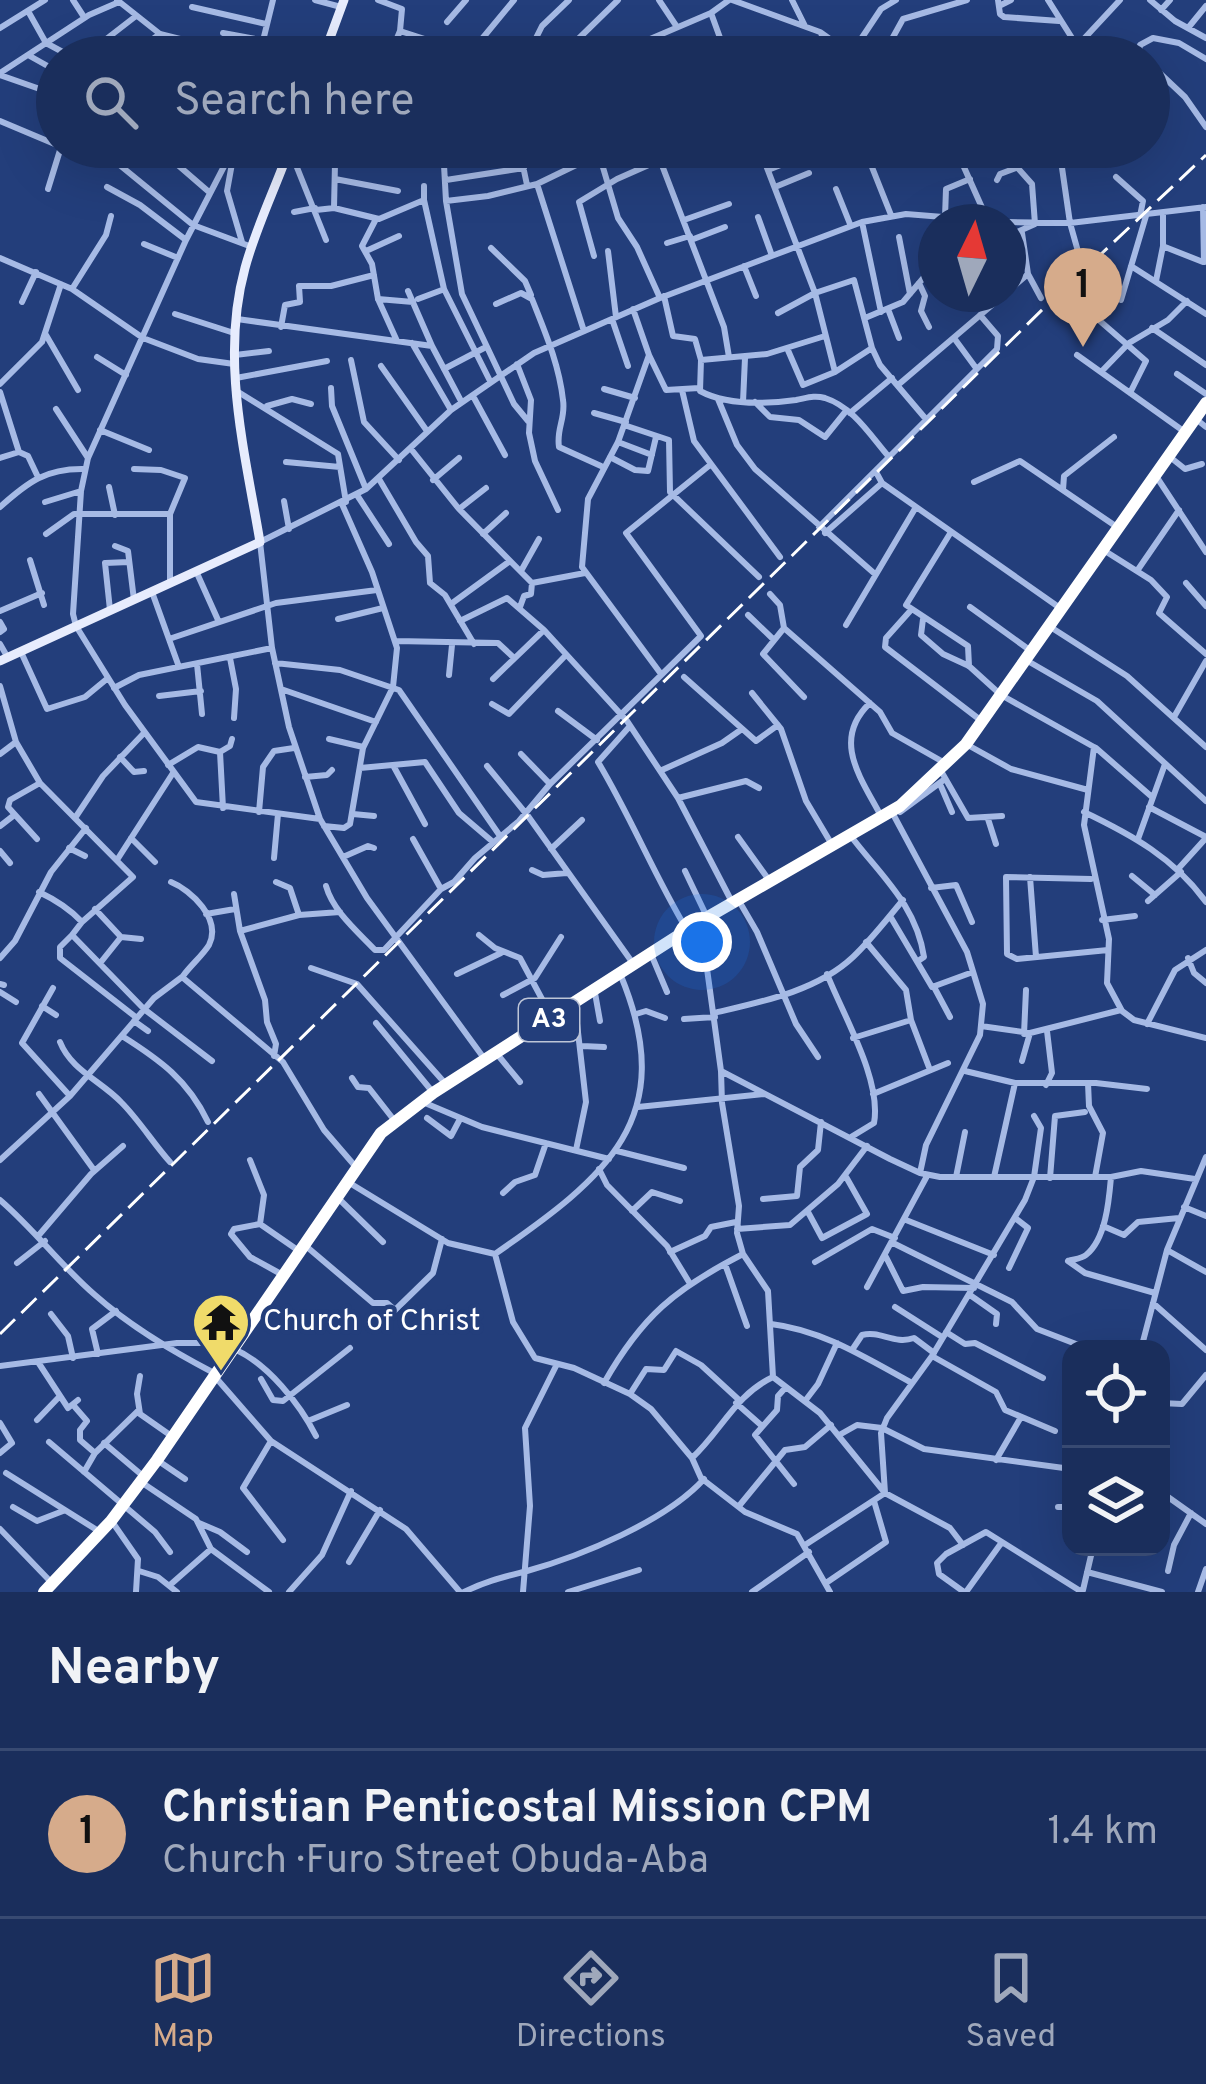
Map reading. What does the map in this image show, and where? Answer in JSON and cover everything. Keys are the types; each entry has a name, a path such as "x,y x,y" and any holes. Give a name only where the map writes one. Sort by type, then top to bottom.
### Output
{"highway":[{"name":"A3","path":"49,1588 143,1480 345,1180 394,1120 704,919 830,843 888,815 942,774 1119,525 1201,423 1206,397"},
{"name":"A3","path":"1119,525 1206,397"}],"main road":[{"path":"331,36 343,3"},
{"path":"4,660 260,542 235,391 235,334 247,244 280,168"}],"street":[{"path":"0,28 45,0"},
{"path":"74,0 85,18"},
{"path":"263,36 272,0"},
{"path":"315,0 343,3"},
{"path":"378,0 403,10"},
{"path":"398,36 407,0"},
{"path":"447,22 466,0"},
{"path":"480,36 514,0"},
{"path":"537,36 568,0"},
{"path":"581,36 618,0"},
{"path":"659,0 677,27"},
{"path":"657,36 731,0 826,36"},
{"path":"792,0 806,26"},
{"path":"865,36 881,9 896,0"},
{"path":"894,36 903,19 967,0"},
{"path":"1011,0 999,3 1004,16 1059,21"},
{"path":"1048,0 1070,36"},
{"path":"1085,36 1109,3 1120,0"},
{"path":"1150,0 1206,38"},
{"path":"1161,10 1170,0"},
{"path":"57,36 118,1 168,36"},
{"path":"1188,28 1206,6"},
{"path":"191,7 266,24"},
{"path":"28,10 42,36"},
{"path":"711,13 719,36"},
{"path":"110,36 136,16"},
{"path":"400,31 415,36"},
{"path":"820,32 822,36"},
{"path":"224,33 240,36"},
{"path":"1170,42 1206,59"},
{"path":"0,74 36,50"},
{"path":"28,55 36,59"},
{"path":"0,74 36,87"},
{"path":"1170,83 1206,127"},
{"path":"0,121 36,136"},
{"path":"49,189 54,168"},
{"path":"126,168 193,225 247,244"},
{"path":"181,168 209,192"},
{"path":"222,168 88,458 72,608 76,626 114,688 196,802 344,828 353,814 363,747 393,687 396,641 344,503 339,457 332,448 235,391"},
{"path":"231,168 227,191 247,244"},
{"path":"298,168 326,240"},
{"path":"334,208 335,168"},
{"path":"444,168 462,294 514,404 528,421"},
{"path":"446,180 524,168 583,329"},
{"path":"446,200 532,185 566,168"},
{"path":"604,168 618,218 662,297 673,336 694,337 701,360 699,388"},
{"path":"594,256 578,204 643,168"},
{"path":"663,168 724,327 729,357"},
{"path":"773,168 768,170 815,293 835,371"},
{"path":"872,168 891,215"},
{"path":"966,168 980,204"},
{"path":"997,180 1016,168 1032,184 1035,224"},
{"path":"1062,168 1081,262"},
{"path":"775,187 809,173"},
{"path":"1116,177 1143,201 1120,301"},
{"path":"335,179 398,191"},
{"path":"945,204 946,189 970,179"},
{"path":"424,186 444,289 490,382"},
{"path":"107,187 186,240"},
{"path":"836,189 850,225"},
{"path":"294,212 334,208 376,219 424,200"},
{"path":"684,220 729,203"},
{"path":"1026,223 1070,223 1205,207 1205,262 1163,247"},
{"path":"1156,281 1163,214"},
{"path":"72,289 106,235 111,215"},
{"path":"520,1082 491,1058 396,937 322,822 294,748 272,648 260,542 366,489 452,410 550,345 850,225 891,215 918,216"},
{"path":"758,217 772,254"},
{"path":"376,219 362,246 397,341"},
{"path":"862,222 885,310 899,338"},
{"path":"1026,229 1035,224"},
{"path":"667,243 725,227"},
{"path":"366,251 399,236"},
{"path":"898,237 910,294"},
{"path":"144,244 178,258"},
{"path":"491,248 528,285 550,345 563,400 559,446 603,467"},
{"path":"608,251 614,318 628,366"},
{"path":"0,258 72,289 142,338 198,359 235,360 269,351"},
{"path":"1026,260 1041,298"},
{"path":"743,265 756,296"},
{"path":"1131,266 1206,314"},
{"path":"22,302 36,272"},
{"path":"281,327 285,305 300,302 299,286 331,286 374,275"},
{"path":"778,313 815,293 854,280 872,348 925,418"},
{"path":"19,452 0,388 46,335 61,284"},
{"path":"864,319 910,294 918,284"},
{"path":"496,304 528,285"},
{"path":"378,299 416,301 444,289"},
{"path":"408,291 462,403"},
{"path":"521,293 532,298"},
{"path":"1070,295 1147,363 1130,393"},
{"path":"1101,372 1129,343 1173,316 1186,301"},
{"path":"633,309 664,388 699,388 718,399 743,402 820,396 848,411 889,457"},
{"path":"922,312 929,327"},
{"path":"755,402 770,417 800,420 825,437 848,411 983,312"},
{"path":"175,314 235,334"},
{"path":"822,530 869,474 999,345 998,336 980,315"},
{"path":"237,319 431,346"},
{"path":"1152,328 1206,365"},
{"path":"46,335 78,390"},
{"path":"701,360 745,358 826,335"},
{"path":"953,338 976,368"},
{"path":"412,343 452,410"},
{"path":"444,369 486,347"},
{"path":"787,348 801,384 835,371 872,348"},
{"path":"649,356 636,398 585,514 585,573 661,674"},
{"path":"1077,356 1182,430"},
{"path":"97,357 126,375"},
{"path":"743,402 745,358"},
{"path":"351,360 364,422 399,460"},
{"path":"235,378 327,362"},
{"path":"517,364 530,394 528,421 535,461 558,510"},
{"path":"381,366 428,431"},
{"path":"1177,374 1206,397"},
{"path":"331,388 332,406 366,489"},
{"path":"604,389 636,398"},
{"path":"682,390 694,441 780,556"},
{"path":"472,396 505,455"},
{"path":"268,408 292,399 311,404"},
{"path":"718,399 741,453 875,574"},
{"path":"56,409 88,458"},
{"path":"594,412 670,442 670,490 759,577"},
{"path":"0,425 10,423"},
{"path":"100,430 148,450"},
{"path":"610,457 645,472 656,437"},
{"path":"1063,490 1064,476 1114,437"},
{"path":"618,442 652,455"},
{"path":"411,449 459,509 532,583"},
{"path":"0,458 19,452 28,456 37,475"},
{"path":"1170,457 1185,469 1202,464"},
{"path":"433,480 460,458"},
{"path":"974,482 1016,460 1119,525"},
{"path":"286,462 340,467"},
{"path":"326,886 340,912 375,950 384,950 702,632 626,533 710,465"},
{"path":"0,507 37,475 85,469"},
{"path":"134,470 160,470 185,478 170,514 170,584"},
{"path":"876,472 882,483 1060,608"},
{"path":"1156,476 1206,552"},
{"path":"380,478 428,556 430,584 451,604 474,644"},
{"path":"822,530 882,483"},
{"path":"109,487 115,515"},
{"path":"459,509 486,488"},
{"path":"45,502 81,491"},
{"path":"357,495 389,544"},
{"path":"284,501 289,530"},
{"path":"846,625 916,507"},
{"path":"1137,571 1179,510"},
{"path":"483,534 506,513"},
{"path":"46,534 70,516 170,514"},
{"path":"1200,538 1206,524"},
{"path":"951,532 907,603 923,619 968,646 969,666"},
{"path":"520,571 539,539"},
{"path":"116,546 128,551 134,600"},
{"path":"1102,549 1166,594 1159,613 1206,657 1174,717"},
{"path":"30,560 44,604"},
{"path":"451,604 510,560"},
{"path":"110,610 105,562 130,562"},
{"path":"196,572 218,620"},
{"path":"532,583 585,573"},
{"path":"520,607 532,583"},
{"path":"1186,583 1206,606"},
{"path":"169,639 267,607 377,590"},
{"path":"152,592 179,667"},
{"path":"0,611 42,593"},
{"path":"770,594 780,604 784,628 880,712 892,734 942,774 968,818 1002,816"},
{"path":"460,621 503,599 520,607 622,715 662,770 735,900 752,920 796,1024 818,1058"},
{"path":"970,607 1028,655 1097,701 1206,801"},
{"path":"338,619 383,608"},
{"path":"911,610 884,647 982,721"},
{"path":"748,615 773,639"},
{"path":"923,619 922,638 969,666 1001,695 1094,747 1152,797"},
{"path":"0,622 4,629 0,632"},
{"path":"1049,626 1113,665 1206,747"},
{"path":"784,628 764,656 804,697"},
{"path":"493,679 544,630"},
{"path":"396,641 500,644 513,657"},
{"path":"0,644 4,660"},
{"path":"449,675 452,645"},
{"path":"114,688 139,675 272,648"},
{"path":"22,652 47,709 85,697 109,678"},
{"path":"492,704 509,714 566,655"},
{"path":"230,658 236,689 234,718"},
{"path":"275,662 340,670 393,687 496,839"},
{"path":"197,664 202,714"},
{"path":"684,677 757,741 778,724"},
{"path":"1197,678 1206,684"},
{"path":"0,686 16,742 40,783 132,880 94,909 60,947 60,958 148,1030"},
{"path":"281,689 376,722"},
{"path":"159,696 201,691"},
{"path":"752,692 778,724 806,800 830,843"},
{"path":"867,1287 906,1220 923,1174 926,1145 965,1071 982,1026 982,999 956,930 850,749 855,718 870,704"},
{"path":"557,711 597,740"},
{"path":"630,726 598,762 687,930"},
{"path":"662,770 742,730"},
{"path":"74,819 120,757 145,733"},
{"path":"117,860 171,769 198,747 220,752 232,739"},
{"path":"329,739 363,747"},
{"path":"0,754 16,742"},
{"path":"966,744 1011,769 1088,790"},
{"path":"1094,747 1084,812 1093,879 1109,939 1105,975 1120,1010 1146,1025 1206,1038"},
{"path":"260,813 262,767 274,751 294,748"},
{"path":"220,752 223,808"},
{"path":"521,754 550,784"},
{"path":"120,757 134,772 144,771"},
{"path":"360,768 425,762 459,813 496,839"},
{"path":"1138,839 1166,764"},
{"path":"487,766 634,965"},
{"path":"394,767 425,824"},
{"path":"305,777 327,776 332,770"},
{"path":"942,774 952,812"},
{"path":"679,798 746,781 759,788"},
{"path":"37,839 8,807 10,800 40,783"},
{"path":"1132,875 1152,898 1206,838 1149,807"},
{"path":"1084,812 1138,839 1180,870 1206,902"},
{"path":"274,858 278,814"},
{"path":"353,814 374,817"},
{"path":"0,826 13,816"},
{"path":"988,819 996,844"},
{"path":"551,849 582,820"},
{"path":"0,958 15,941 39,892 86,829"},
{"path":"849,833 903,900 921,941 924,956 918,961"},
{"path":"738,837 769,880"},
{"path":"131,838 154,862"},
{"path":"413,839 441,889"},
{"path":"1199,846 1206,853"},
{"path":"69,848 85,856"},
{"path":"343,857 374,848"},
{"path":"0,851 10,863"},
{"path":"532,870 543,875 567,873"},
{"path":"685,871 704,919 722,1099 739,1205 737,1225 743,1254 768,1291 773,1377"},
{"path":"1030,876 1036,957"},
{"path":"1093,879 1006,877 1006,942 1010,958 1108,950"},
{"path":"0,1160 70,1096 211,940 200,900 172,882"},
{"path":"276,882 290,888 299,915"},
{"path":"931,888 956,885 973,922"},
{"path":"39,892 62,903 82,922"},
{"path":"234,894 240,931 276,1044 274,1056"},
{"path":"684,1019 785,994 827,974 851,958 903,900"},
{"path":"94,909 121,937 141,939"},
{"path":"206,914 236,909"},
{"path":"240,931 299,915 340,912"},
{"path":"890,916 950,1017"},
{"path":"1102,920 1136,916"},
{"path":"72,934 144,1010 212,1061"},
{"path":"479,934 520,958 552,1018"},
{"path":"100,962 121,937"},
{"path":"502,995 532,980 560,937"},
{"path":"866,942 903,986 930,1070"},
{"path":"1146,1025 1172,975 1188,958 1206,950"},
{"path":"457,974 505,952"},
{"path":"651,954 667,992"},
{"path":"1188,958 1194,973 1206,983"},
{"path":"311,968 357,984 447,1085"},
{"path":"934,987 973,972"},
{"path":"345,1180 459,1248 495,1254 547,1216 617,1151 638,1107 644,1078 636,1014 620,974"},
{"path":"827,974 873,1094 874,1123 850,1137"},
{"path":"182,977 285,1064 324,1130 355,1166"},
{"path":"1,987 16,1002"},
{"path":"53,988 22,1043 70,1096"},
{"path":"1022,1061 1026,989"},
{"path":"594,990 600,1021"},
{"path":"574,1003 586,1114 575,1150"},
{"path":"42,1006 56,1015"},
{"path":"982,1026 1027,1034 1120,1010"},
{"path":"636,1014 646,1011 665,1018"},
{"path":"853,1038 911,1020"},
{"path":"376,1023 427,1097 460,1119 609,1160"},
{"path":"1046,1085 1052,1073 1047,1030"},
{"path":"122,1036 170,1066 208,1122"},
{"path":"60,1042 65,1054 126,1106 170,1162"},
{"path":"582,1046 604,1047"},
{"path":"873,1094 947,1063"},
{"path":"721,1071 923,1174 1050,1178 1111,1177 1141,1171 1194,1181 1206,1190"},
{"path":"965,1071 1016,1083 1147,1089"},
{"path":"352,1078 358,1087 370,1088 394,1120"},
{"path":"994,1177 1016,1083"},
{"path":"1088,1083 1089,1106 1103,1133 1095,1177"},
{"path":"39,1094 94,1170"},
{"path":"638,1107 767,1094"},
{"path":"1050,1178 1055,1116 1085,1112"},
{"path":"885,1493 882,1427 933,1354 1015,1218 1034,1178 1041,1126 1034,1116"},
{"path":"427,1118 449,1136 460,1119"},
{"path":"763,1199 797,1196 800,1167 818,1150 821,1122"},
{"path":"956,1178 965,1132"},
{"path":"503,1193 515,1182 536,1175 546,1143"},
{"path":"17,1263 94,1170 123,1146"},
{"path":"670,1252 705,1236 711,1227 784,1226 808,1212 867,1146"},
{"path":"617,1151 685,1168"},
{"path":"1143,1340 1166,1250 1206,1157"},
{"path":"250,1160 264,1195 260,1224"},
{"path":"599,1169 670,1252 688,1282"},
{"path":"808,1212 822,1238 867,1214 845,1175"},
{"path":"1111,1177 1102,1226 1086,1255 1071,1257 1069,1264 1155,1293"},
{"path":"632,1210 652,1192 680,1201"},
{"path":"335,1196 383,1242"},
{"path":"2,1205 42,1238 92,1294 172,1354 215,1376 271,1441 380,1510 417,1540 462,1592 632,1530 685,1499 704,1480"},
{"path":"1184,1207 1206,1216"},
{"path":"1010,1268 1028,1228 1015,1218"},
{"path":"1102,1226 1124,1235 1138,1222 1179,1218"},
{"path":"906,1220 994,1255"},
{"path":"283,1275 250,1257 231,1234 234,1229 260,1224 302,1248 373,1303 387,1303 395,1310 433,1273 442,1239"},
{"path":"815,1262 872,1229 974,1289 1012,1303 1037,1329 1066,1340"},
{"path":"1166,1250 1206,1272"},
{"path":"495,1254 521,1337 536,1358 574,1368 630,1394 661,1419 704,1480 750,1514 791,1530 830,1592"},
{"path":"604,1384 626,1345 663,1303 688,1282 743,1254"},
{"path":"886,1257 903,1291 974,1289 997,1314 996,1324"},
{"path":"725,1264 747,1325"},
{"path":"1153,1303 1206,1350"},
{"path":"895,1307 1043,1378"},
{"path":"98,1354 92,1329 116,1311"},
{"path":"51,1314 68,1336 74,1358"},
{"path":"771,1324 837,1343 912,1383"},
{"path":"852,1350 869,1333 894,1341 914,1338 996,1392 1002,1407 1054,1431"},
{"path":"0,1366 211,1341 246,1354 290,1397 316,1436"},
{"path":"805,1401 837,1343"},
{"path":"260,1379 278,1402 350,1348"},
{"path":"630,1394 646,1369 664,1370 676,1352 694,1360 762,1426"},
{"path":"38,1362 69,1408 76,1402 87,1420 80,1439 95,1453"},
{"path":"524,1592 530,1506 525,1428 557,1364"},
{"path":"1170,1403 1182,1404 1206,1375"},
{"path":"84,1472 95,1453 139,1410 140,1376"},
{"path":"773,1377 841,1434 848,1451 885,1493 950,1528 963,1545"},
{"path":"692,1458 711,1440 737,1401 773,1377"},
{"path":"786,1387 778,1396 777,1410 755,1437 794,1484"},
{"path":"37,1420 59,1397"},
{"path":"308,1421 347,1405"},
{"path":"139,1410 173,1437"},
{"path":"996,1460 1021,1417"},
{"path":"0,1423 12,1443 0,1453"},
{"path":"740,1506 785,1450 805,1447 831,1425"},
{"path":"841,1434 857,1425 882,1427 924,1449 1062,1468"},
{"path":"271,1441 243,1488 283,1540"},
{"path":"49,1442 155,1532 170,1552"},
{"path":"104,1443 143,1480 247,1552"},
{"path":"157,1460 184,1479"},
{"path":"6,1473 100,1533"},
{"path":"289,1592 322,1555 350,1491"},
{"path":"752,1592 885,1493"},
{"path":"1170,1498 1206,1524"},
{"path":"826,1583 886,1542 874,1501"},
{"path":"13,1507 37,1521 65,1510"},
{"path":"350,1562 380,1510"},
{"path":"1168,1571 1174,1545 1191,1513"},
{"path":"111,1520 134,1552 139,1570 136,1592"},
{"path":"199,1522 212,1550 269,1592"},
{"path":"0,1529 49,1588"},
{"path":"1001,1542 965,1592 938,1574 941,1557 986,1532 1082,1592 1091,1556"},
{"path":"139,1570 173,1589 212,1550"},
{"path":"1198,1592 1206,1569"},
{"path":"568,1592 639,1570"},
{"path":"1087,1572 1162,1592"}],"railway":[{"path":"0,1334 1046,306 1206,155"}],"place":[{"name":"Christian Penticostal Mission CPM","path":"1083,347"},
{"name":"Church of Christ","path":"221,1373"}]}
